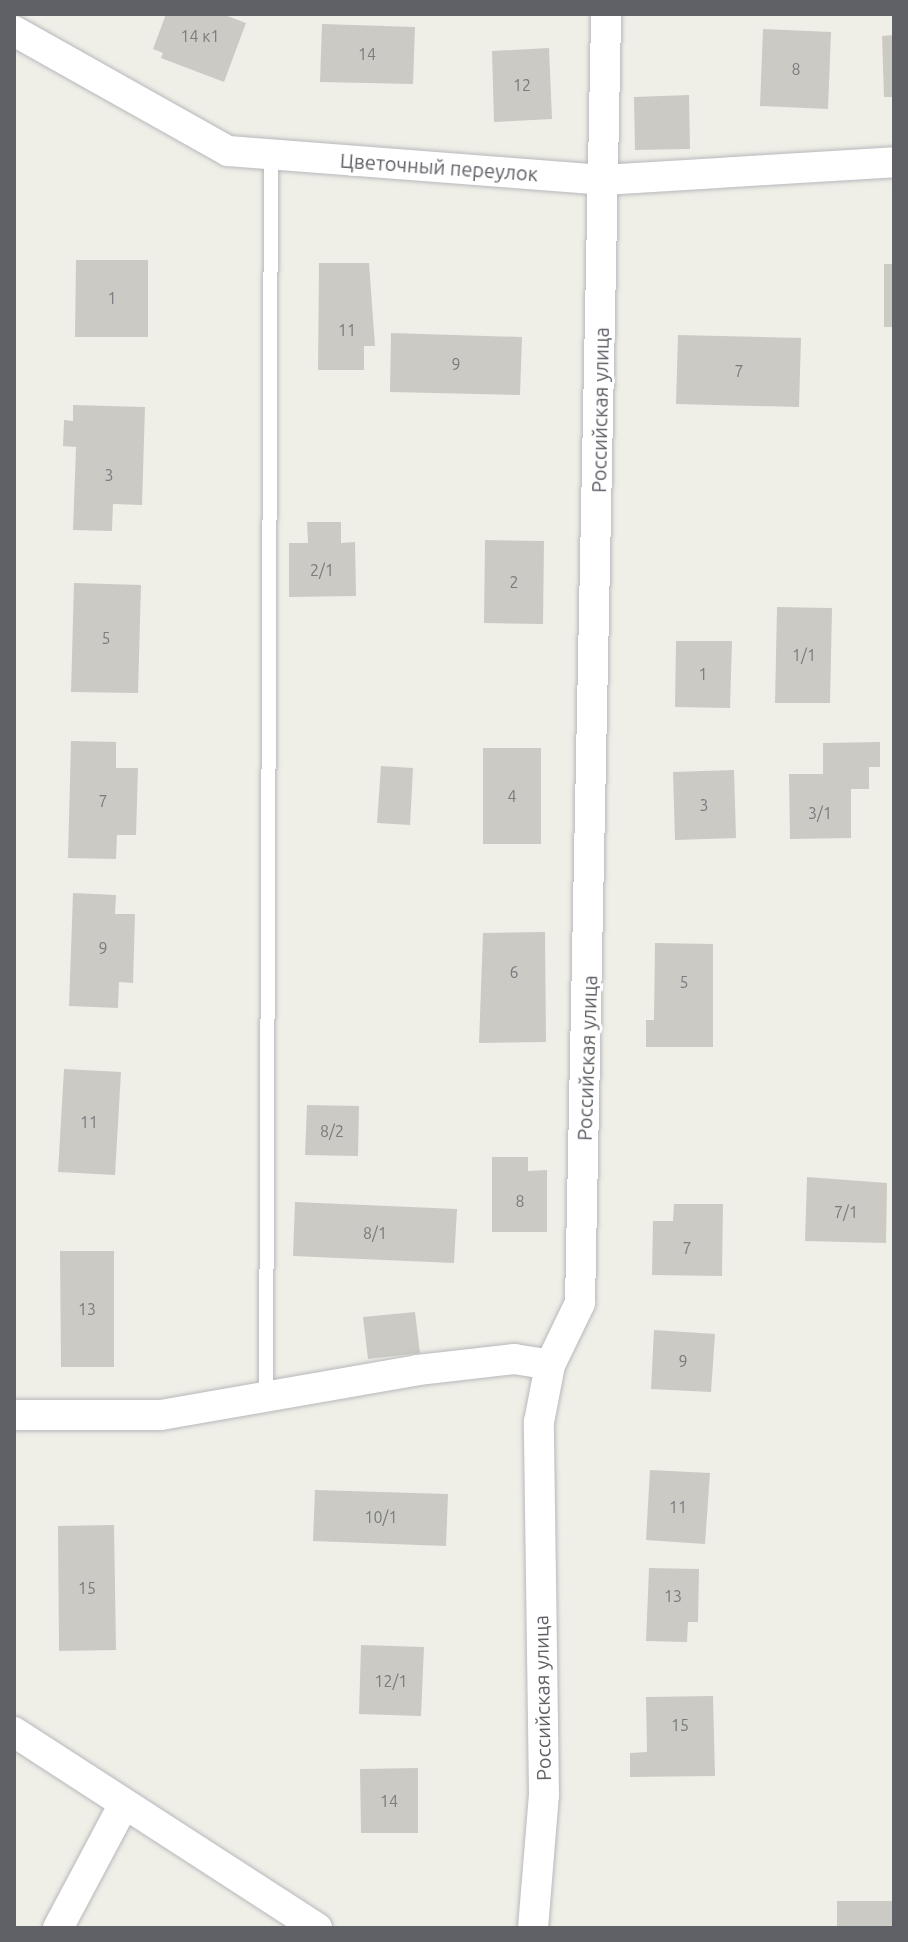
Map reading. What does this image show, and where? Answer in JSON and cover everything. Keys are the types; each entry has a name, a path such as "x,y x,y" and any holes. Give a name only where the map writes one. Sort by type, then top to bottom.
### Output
{"street":[{"name":"Российская улица","path":"533,1928 544,1795 539,1422 550,1365 580,1303 606,14"},
{"name":"Цветочный переулок","path":"14,31 228,151 603,180 894,162"},
{"path":"14,1415 161,1415 418,1370 514,1359 550,1365"},
{"path":"14,1732 123,1806 317,1928"},
{"path":"58,1928 123,1806"}],"lane":[{"path":"266,1399 271,154"}],"building":[{"path":"166,14 222,14 246,23 224,82 161,58 163,53 153,49"},
{"path":"322,24 415,27 413,84 320,82"},
{"path":"763,29 831,32 828,109 760,106"},
{"path":"894,35 894,97 884,97 882,36"},
{"path":"549,48 552,119 494,122 492,51"},
{"path":"689,95 690,149 635,150 634,97"},
{"path":"76,260 148,260 148,337 75,337"},
{"path":"319,263 369,263 375,346 364,346 364,370 318,370"},
{"path":"884,264 894,264 894,327 884,327"},
{"path":"391,333 522,337 520,395 390,392"},
{"path":"678,335 801,338 799,407 676,404"},
{"path":"73,405 145,407 142,505 113,504 112,531 73,530 76,447 63,446 64,420 73,421"},
{"path":"307,522 341,522 341,543 355,542 356,596 289,597 289,543 308,543"},
{"path":"485,540 544,541 543,624 484,623"},
{"path":"74,583 141,585 138,693 71,692"},
{"path":"777,607 832,608 830,703 775,703"},
{"path":"676,641 732,641 730,708 675,707"},
{"path":"71,741 116,742 116,768 138,768 136,835 117,835 116,859 68,858"},
{"path":"880,742 880,767 869,767 869,789 851,789 851,838 790,839 789,774 823,774 823,743"},
{"path":"483,748 541,748 541,844 483,844"},
{"path":"381,766 413,768 410,825 377,823"},
{"path":"734,770 736,838 675,840 673,772"},
{"path":"73,893 116,895 115,914 135,914 133,983 119,982 118,1008 69,1006"},
{"path":"545,932 546,1042 479,1043 483,933"},
{"path":"655,943 713,944 713,1047 646,1047 646,1020 654,1020"},
{"path":"64,1069 121,1072 115,1175 58,1172"},
{"path":"307,1105 359,1106 358,1156 305,1155"},
{"path":"492,1157 528,1157 528,1171 547,1170 547,1232 492,1232"},
{"path":"807,1177 887,1183 886,1243 805,1241"},
{"path":"295,1202 457,1209 454,1263 293,1256"},
{"path":"674,1204 723,1204 722,1276 652,1275 653,1221 673,1221"},
{"path":"60,1251 114,1251 114,1367 61,1367"},
{"path":"415,1312 420,1353 368,1359 363,1317"},
{"path":"654,1330 715,1334 711,1392 651,1389"},
{"path":"650,1470 710,1473 705,1544 646,1540"},
{"path":"315,1490 448,1494 446,1546 313,1541"},
{"path":"114,1525 116,1650 59,1651 58,1526"},
{"path":"649,1568 699,1569 698,1622 688,1622 687,1642 646,1641"},
{"path":"361,1645 424,1647 421,1716 359,1714"},
{"path":"713,1696 715,1776 630,1777 630,1753 647,1752 646,1697"},
{"path":"418,1768 418,1833 361,1833 360,1769"},
{"path":"837,1901 894,1901 894,1928 837,1928"}]}
